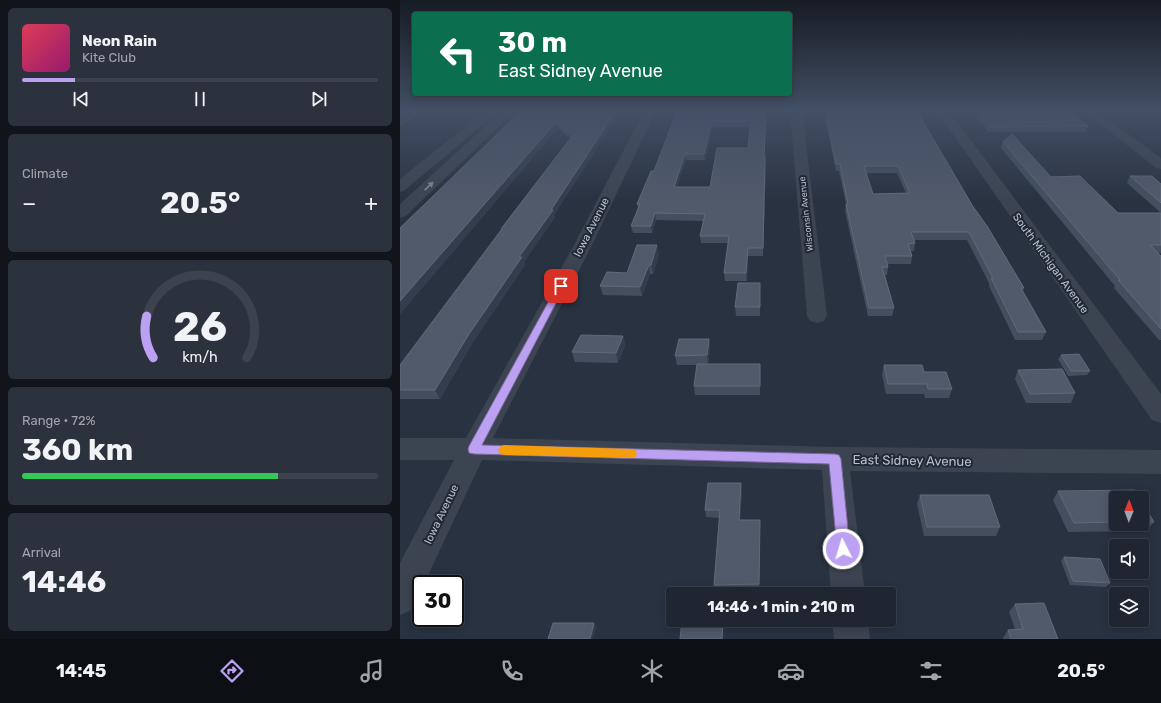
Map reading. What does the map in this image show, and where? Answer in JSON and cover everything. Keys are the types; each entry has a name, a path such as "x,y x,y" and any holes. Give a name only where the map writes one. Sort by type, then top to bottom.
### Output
{"street":[{"path":"400,187 457,141"},
{"path":"400,213 477,141"},
{"name":"Iowa Avenue","path":"400,598 474,449 583,245 635,141"},
{"name":"Wisconsin Avenue","path":"799,141 817,316"},
{"name":"South Michigan Avenue","path":"965,141 1161,413"},
{"path":"1130,141 1161,165"},
{"path":"1146,153 1161,153"},
{"name":"East Sidney Avenue","path":"400,449 474,449 835,459 1161,462"},
{"path":"835,459 847,587"},
{"path":"851,627 852,639"}],"building":[{"path":"490,141 540,141 400,301 400,228"},
{"path":"569,141 596,141 551,210 553,210 519,257 522,257 469,334 435,390 400,390 400,365"},
{"path":"666,141 707,141 704,154 685,154 674,187 710,187 717,148 748,148 749,141 765,141 763,248 748,248 746,273 724,273 729,236 700,236 705,214 655,213 651,226 631,226 640,204 637,204 651,171 654,171"},
{"path":"831,141 934,141 972,205 987,226 1024,288 1021,288 1046,332 1018,332 991,278 993,278 969,232 911,232 915,243 908,244 912,256 885,256 888,267 882,267 894,308 869,308 846,204 848,204 840,164 836,164","holes":["864,166 898,166 910,193 873,194"]},
{"path":"1018,141 1051,177 1080,176 1118,213 1161,213 1161,245 1150,245 1161,256 1161,329 1118,280 1120,280 1003,142"},
{"path":"1130,176 1152,176 1161,184 1161,203"},
{"path":"637,245 657,245 651,265 649,265 640,287 600,286 607,272 627,273"},
{"path":"738,283 760,283 760,307 735,307"},
{"path":"581,335 623,336 616,353 572,352"},
{"path":"679,339 709,339 707,355 675,356"},
{"path":"1079,354 1090,371 1071,371 1061,355"},
{"path":"697,364 760,364 760,386 694,386"},
{"path":"884,365 922,365 924,372 946,372 952,389 928,389 927,384 888,384"},
{"path":"1062,369 1075,393 1030,394 1018,370"},
{"path":"708,483 741,483 739,520 760,520 759,584 714,585 720,510 705,510"},
{"path":"1135,490 1136,491 1109,491 1109,522 1074,523 1058,491"},
{"path":"920,495 989,495 1000,527 927,527"},
{"path":"1149,514 1154,522 1149,522"},
{"path":"1064,557 1100,559 1110,583 1073,581"},
{"path":"1044,603 1058,639 1011,639 1008,630 1023,629 1015,604"},
{"path":"553,623 594,623 590,639 548,639"},
{"path":"681,627 723,627 722,639 680,639"}],"slow traffic":[{"path":"504,450 631,454"}],"route":[{"path":"561,286 474,449 835,459 843,549"}]}
